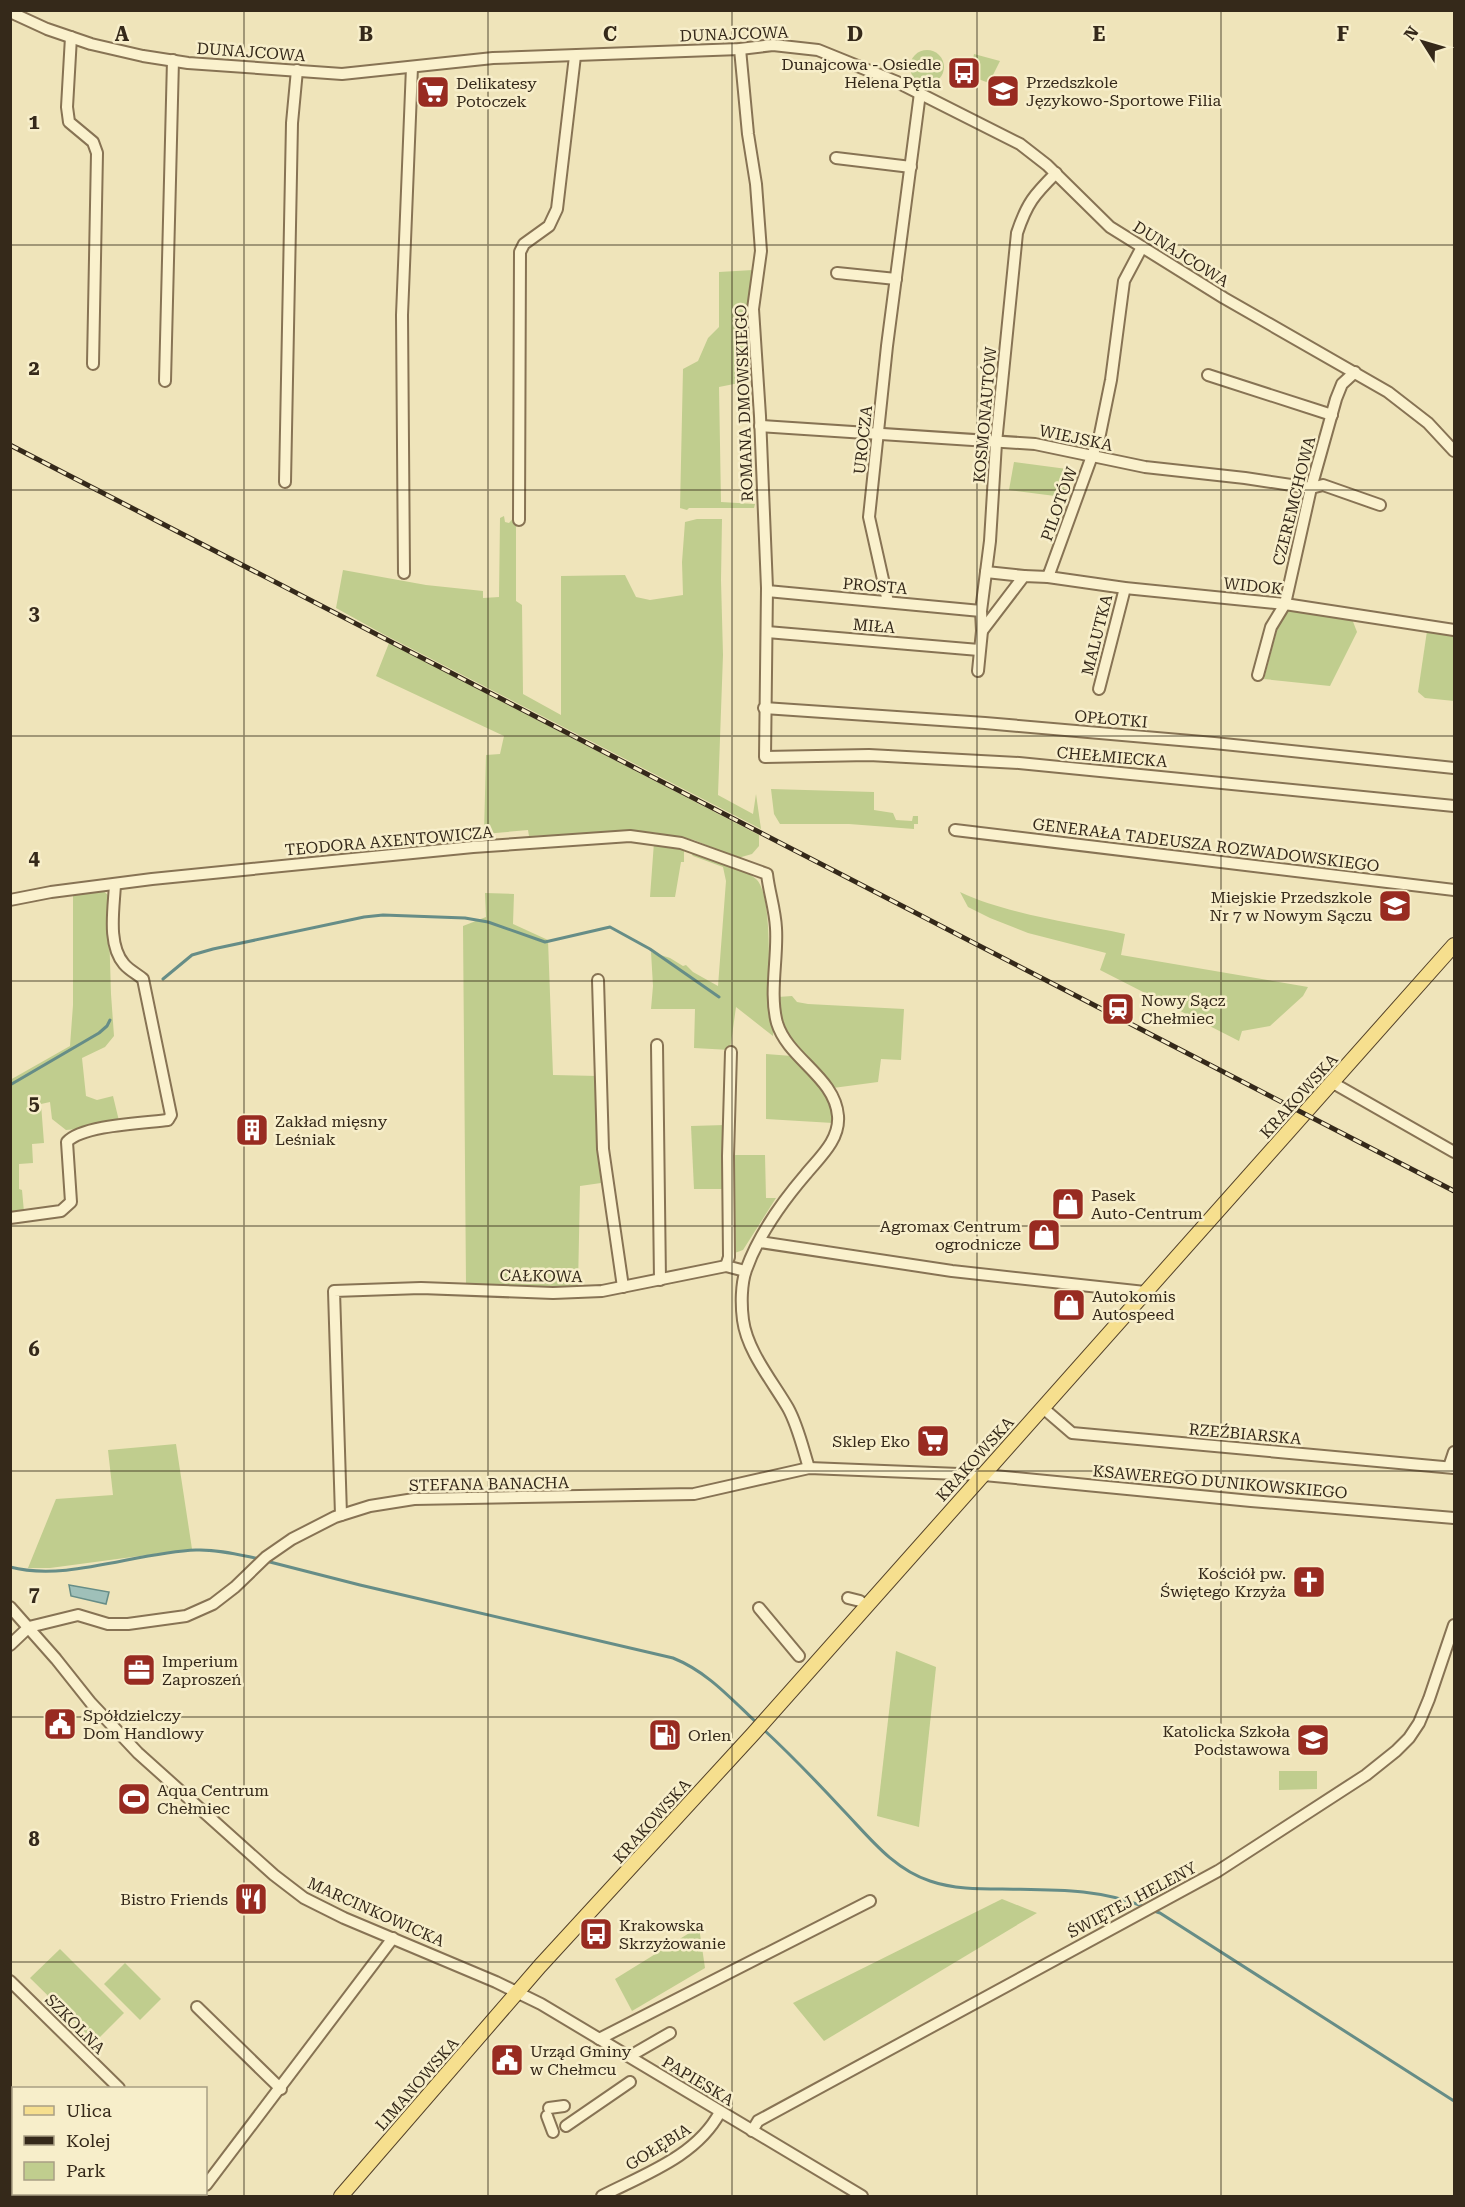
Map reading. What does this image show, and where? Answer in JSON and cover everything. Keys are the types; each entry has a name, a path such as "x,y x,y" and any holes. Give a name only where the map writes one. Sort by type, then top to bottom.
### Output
{"main road":[{"name":"KRAKOWSKA","path":"518,1992 764,1722 1455,945"},
{"name":"LIMANOWSKA","path":"341,2196 518,1992"}],"street":[{"name":"DUNAJCOWA","path":"10,12 47,29 91,44 143,56 342,74 493,58 740,49 773,45 818,50 897,82 1020,144 1056,173 1110,227 1224,298 1388,392 1428,423 1455,451"},
{"path":"71,37 69,122 93,142 97,153 93,364"},
{"name":"ROMANA DMOWSKIEGO","path":"740,49 761,250 753,309 767,591 765,757"},
{"path":"519,520 520,252 524,244 549,226 557,209 576,56"},
{"path":"165,381 173,60"},
{"path":"404,573 402,315 412,67"},
{"path":"285,482 292,123 297,70"},
{"name":"UROCZA","path":"888,603 869,517 920,93"},
{"path":"836,158 911,167"},
{"name":"KOSMONAUTÓW","path":"978,671 982,631 981,611 990,541 996,443 1017,233 1032,197 1056,173"},
{"name":"PILOTÓW","path":"1048,577 1100,434 1111,380 1124,281 1142,247"},
{"path":"837,273 896,279"},
{"name":"CZEREMCHOWA","path":"1258,675 1271,627 1285,604 1311,488 1332,415 1342,384 1355,372"},
{"path":"1208,375 1332,415"},
{"name":"WIEJSKA","path":"760,426 1035,444 1145,467 1311,488 1323,485 1380,505"},
{"path":"986,572 1048,577"},
{"path":"982,631 1024,576"},
{"name":"WIDOK","path":"1048,577 1125,588 1285,604 1455,630"},
{"name":"MALUTKA","path":"1099,689 1125,588"},
{"name":"PROSTA","path":"767,591 981,611"},
{"name":"MIŁA","path":"767,632 979,650"},
{"name":"OPŁOTKI","path":"764,708 985,723 1203,742 1455,768"},
{"name":"CHEŁMIECKA","path":"765,757 869,755 1019,763 1455,806"},
{"name":"GENERAŁA TADEUSZA ROZWADOWSKIEGO","path":"955,830 1455,890"},
{"name":"TEODORA AXENTOWICZA","path":"10,900 115,884 416,853 630,836 681,843 767,874 776,928 775,1007 777,1022 788,1043 826,1087 836,1106 838,1126 832,1142 779,1210 760,1242"},
{"path":"10,1218 61,1210 71,1202 67,1142 75,1135 91,1129 168,1120 171,1115 143,979 124,965 117,953 114,936 115,884"},
{"path":"598,980 603,1149 623,1287"},
{"path":"657,1045 660,1280"},
{"path":"726,1266 729,1257 728,1156 731,1052"},
{"path":"1333,1083 1455,1152"},
{"path":"809,1468 789,1410 753,1349 743,1322 742,1301 745,1271 760,1242 952,1271 1145,1292"},
{"name":"CAŁKOWA","path":"341,1515 334,1291 421,1288 553,1293 602,1291 726,1266 745,1271"},
{"name":"RZEŹBIARSKA","path":"1043,1408 1072,1433 1452,1467"},
{"path":"1452,1467 1455,1452"},
{"name":"STEFANA BANACHA","path":"29,1627 78,1615 108,1624 128,1624 186,1616 213,1604 236,1587 263,1560 292,1539 341,1515 370,1506 414,1499 694,1494 809,1468 984,1474"},
{"name":"KSAWEREGO DUNIKOWSKIEGO","path":"984,1474 1251,1501 1455,1518"},
{"path":"848,1598 860,1601"},
{"name":"MARCINKOWICKA","path":"10,1607 91,1703 138,1753 274,1875 304,1898 518,1992"},
{"path":"759,1608 799,1656"},
{"name":"ŚWIĘTEJ HELENY","path":"752,2130 758,2121 1237,1858 1366,1775 1409,1738 1420,1721 1455,1625"},
{"path":"10,1645 29,1627"},
{"path":"599,2039 870,1901"},
{"path":"207,2181 281,2089 393,1938"},
{"name":"SZKOLNA","path":"10,1981 118,2087"},
{"name":"PAPIESKA","path":"518,1992 861,2196"},
{"path":"197,2007 281,2089"},
{"path":"637,2052 670,2033"},
{"path":"566,2126 630,2082"},
{"path":"553,2132 548,2112 564,2106"},
{"name":"GOŁĘBIA","path":"602,2196 687,2150 706,2134 720,2112"}],"green space":[{"path":"927,50 939,55 944,67 939,79 927,84 915,79 910,67 915,55"},
{"path":"974,54 1000,61 989,83 970,76"},
{"path":"753,270 747,313 749,381 719,387 721,502 755,504 754,508 689,508 687,510 680,508 683,369 698,361 708,338 719,327 719,272"},
{"path":"1014,462 1067,469 1063,497 1009,490"},
{"path":"516,515 516,601 522,605 523,694 561,715 561,576 625,575 636,597 650,600 683,595 682,562 685,522 697,519 722,519 723,655 718,795 753,814 756,794 761,829 336,608 343,570 426,585 483,591 483,598 499,597 500,518 504,516 505,522 509,523"},
{"path":"1289,611 1352,619 1357,632 1330,686 1264,679 1281,615"},
{"path":"1427,631 1454,634 1454,701 1425,698 1418,692"},
{"path":"389,643 759,835 759,846 752,854 738,858 694,840 652,832 529,836 528,830 484,834 486,755 500,754 504,736 376,676"},
{"path":"771,789 874,792 874,810 893,813 896,820 912,821 913,816 918,816 918,824 914,824 914,829 849,824 780,824 774,814"},
{"path":"654,842 684,848 684,862 681,862 675,897 650,897"},
{"path":"690,852 750,874 761,887 765,901 773,1036 736,1007 730,1050 694,1048 695,1009 651,1009 653,986 651,952 670,958 683,966 686,965 693,972 718,986 726,881 723,867 693,856"},
{"path":"102,890 108,895 114,1036 105,1047 82,1058 86,1096 97,1100 113,1096 120,1125 66,1130 52,1119 50,1102 41,1104 44,1143 32,1144 33,1163 19,1164 19,1189 22,1190 24,1212 11,1214 10,1080 70,1046 73,1005 73,895"},
{"path":"960,892 1019,912 1125,934 1121,955 1308,987 1303,996 1270,1026 1242,1031 1239,1041 1100,970 1106,953 1028,933 990,918 968,907"},
{"path":"485,893 514,894 513,924 548,940 553,1075 598,1076 601,1183 580,1186 578,1287 466,1285 463,926 486,917"},
{"path":"792,996 797,1002 808,1004 904,1009 901,1060 881,1059 878,1082 833,1088 785,1033 778,997"},
{"path":"766,1054 792,1056 821,1087 831,1104 833,1123 766,1119"},
{"path":"725,1125 723,1189 694,1189 691,1126"},
{"path":"732,1155 765,1155 766,1198 776,1198 743,1250 732,1254"},
{"path":"176,1444 192,1549 50,1568 28,1568 56,1499 113,1495 108,1450"},
{"path":"896,1651 936,1667 919,1827 877,1816"},
{"path":"1279,1771 1317,1771 1317,1789 1279,1790"},
{"path":"1002,1899 1037,1913 824,2041 793,2003"},
{"path":"699,1927 705,1968 632,2011 615,1979"},
{"path":"60,1949 124,2013 95,2042 30,1978"},
{"path":"125,1963 161,1999 140,2020 104,1984"}],"water":[{"path":"69,1585 109,1592 106,1604 71,1596"}],"waterway":[{"path":"163,979 192,955 364,917 383,915 465,918 488,922 545,942 610,927 650,949 719,997"},
{"path":"10,1085 99,1033 110,1020"},
{"path":"10,1567 32,1571 78,1569 196,1550 220,1551 260,1559"},
{"path":"266,1561 673,1658 708,1678 758,1724"},
{"path":"763,1729 882,1851 904,1869 917,1876 939,1884 966,1888 1092,1893 1145,1907"},
{"path":"1151,1910 1160,1913 1454,2101"}],"railway":[{"path":"10,445 1454,1191"}],"place":[{"name":"Dunajcowa - Osiedle Helena Pętla","path":"964,73"},
{"name":"Przedszkole Językowo-Sportowe Filia","path":"1003,91"},
{"name":"Delikatesy Potoczek","path":"433,92"},
{"name":"Miejskie Przedszkole Nr 7 w Nowym Sączu","path":"1395,906"},
{"name":"Nowy Sącz Chełmiec","path":"1118,1009"},
{"name":"Zakład mięsny Leśniak","path":"252,1130"},
{"name":"Pasek Auto-Centrum","path":"1068,1204"},
{"name":"Agromax Centrum ogrodnicze","path":"1044,1235"},
{"name":"Autokomis Autospeed","path":"1069,1305"},
{"name":"Sklep Eko","path":"933,1441"},
{"name":"Kościół pw. Świętego Krzyża","path":"1309,1582"},
{"name":"Imperium Zaproszeń","path":"139,1670"},
{"name":"Spółdzielczy Dom Handlowy","path":"60,1724"},
{"name":"Orlen","path":"665,1735"},
{"name":"Katolicka Szkoła Podstawowa","path":"1313,1740"},
{"name":"Aqua Centrum Chełmiec","path":"134,1799"},
{"name":"Bistro Friends","path":"251,1899"},
{"name":"Krakowska Skrzyżowanie","path":"596,1934"},
{"name":"Urząd Gminy w Chełmcu","path":"507,2060"}]}
